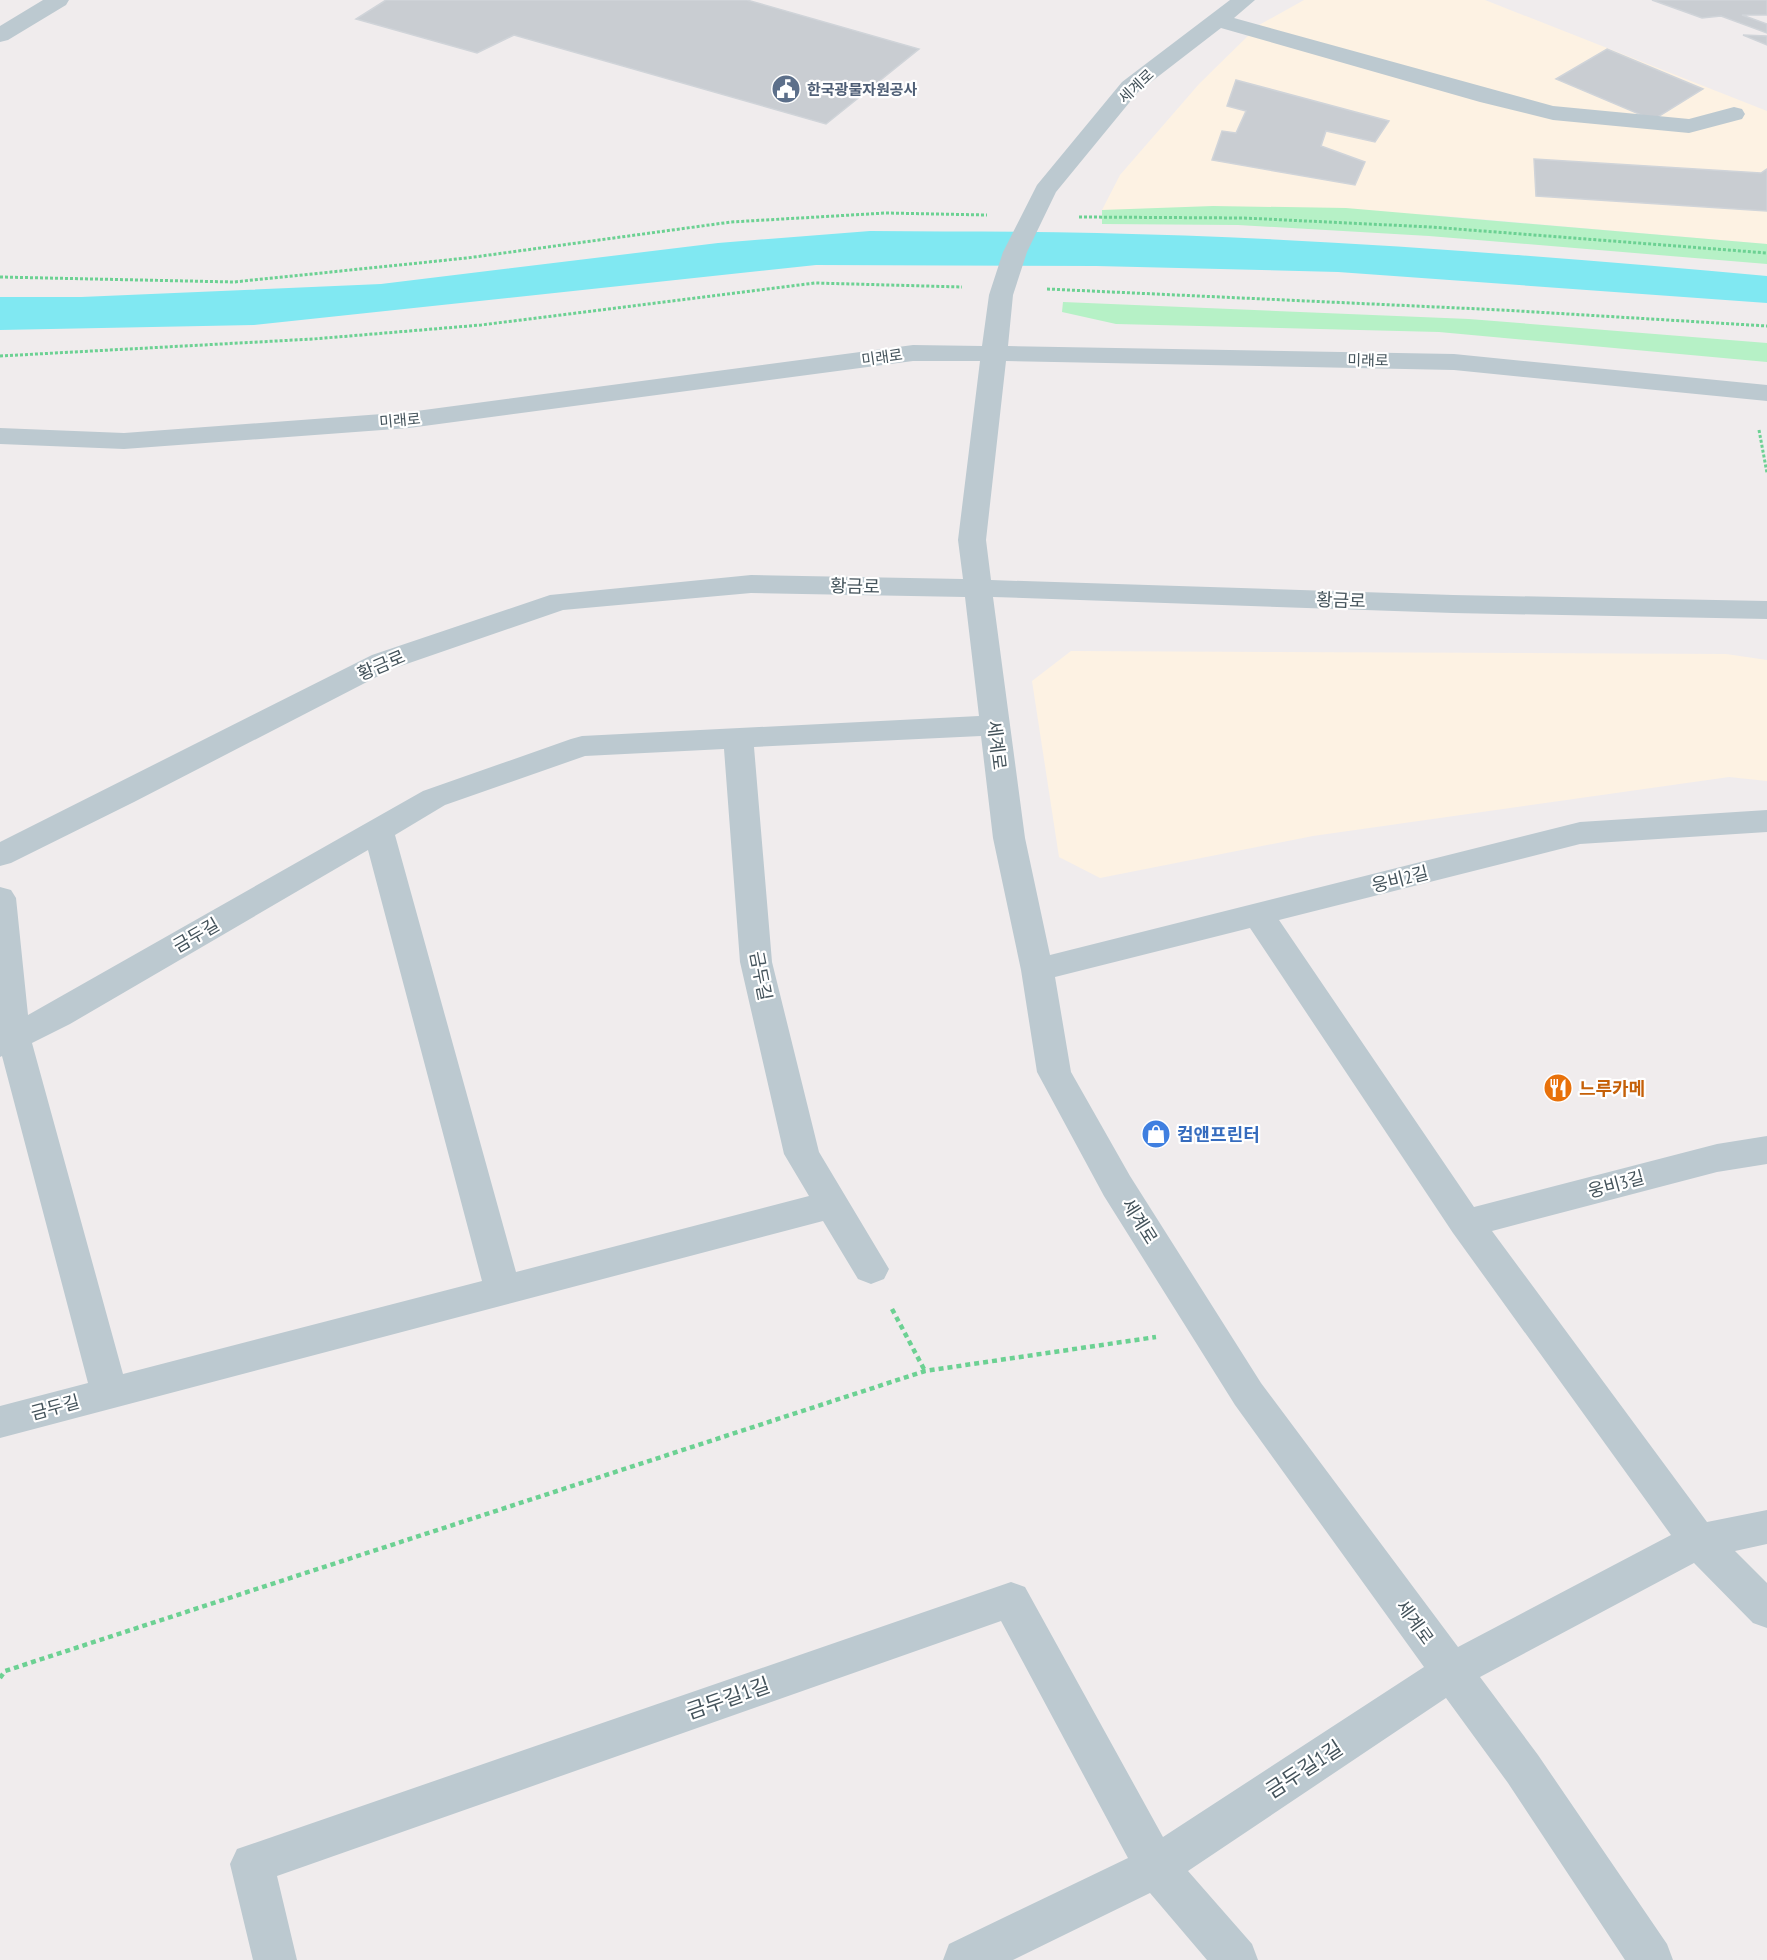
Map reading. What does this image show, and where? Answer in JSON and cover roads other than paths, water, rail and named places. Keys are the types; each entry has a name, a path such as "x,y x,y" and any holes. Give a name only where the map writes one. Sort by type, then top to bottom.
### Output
{"street":[{"path":"0,35 58,0"},
{"name":"세계로","path":"1244,0 1130,87 1045,190 1016,252 1001,296 972,540 1009,838 1038,970 1054,1072 1117,1186 1248,1394 1523,1769 1651,1960"},
{"path":"1218,20 1488,97 1553,113 1689,126 1734,114"},
{"name":"미래로","path":"0,436 124,441 409,420 913,353 1454,362 1767,393"},
{"name":"황금로","path":"0,855 123,795 382,662 560,601 751,584 978,588 1453,604 1767,609"},
{"name":"금두길","path":"7,1041 58,1015 434,798 582,746 994,724"},
{"name":"금두길","path":"738,737 756,962 802,1154 871,1269"},
{"name":"웅비2길","path":"1038,970 1580,833 1767,821"},
{"path":"378,830 503,1290"},
{"path":"0,898 7,1041 109,1392"},
{"path":"1258,915 1466,1223 1698,1541 1767,1611"},
{"name":"웅비3길","path":"1466,1223 1717,1158 1767,1150"},
{"name":"금두길","path":"0,1422 833,1204"},
{"name":"금두길1길","path":"965,1960 1156,1867 1452,1671 1698,1541 1767,1527"},
{"name":"금두길1길","path":"275,1960 252,1864 1011,1600 1156,1867 1236,1960"}],"water":[{"path":"870,231 1181,235 1432,249 1600,262 1767,276 1767,303 1338,272 1096,266 816,265 254,325 0,330 0,297 81,297 381,284 718,243"}],"place":[{"name":"한국광물자원공사","path":"786,89"},
{"name":"느루카메","path":"1558,1088"},
{"name":"컴앤프린터","path":"1156,1134"}]}
